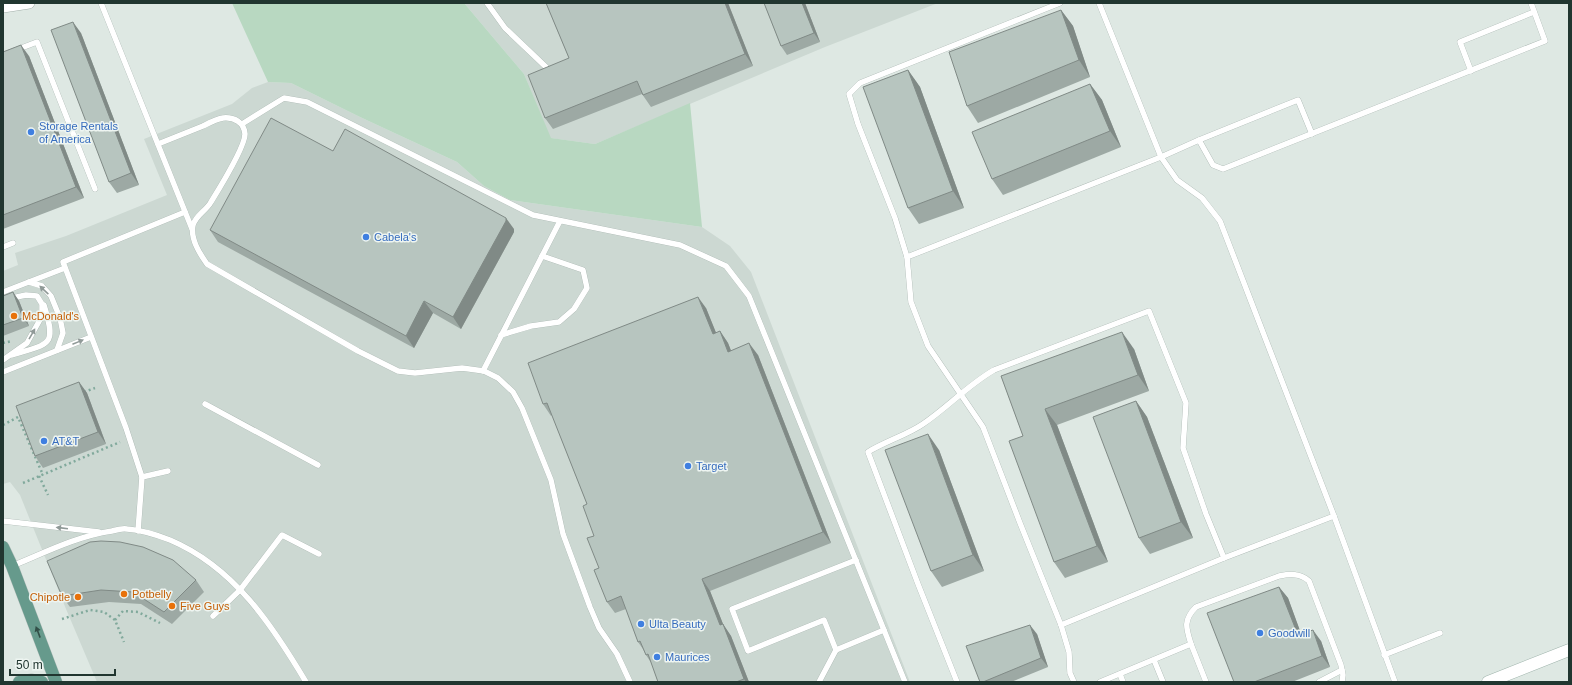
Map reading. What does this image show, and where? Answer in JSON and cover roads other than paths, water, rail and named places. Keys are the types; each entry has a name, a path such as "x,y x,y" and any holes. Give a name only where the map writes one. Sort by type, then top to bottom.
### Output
{"main road":[{"path":"3,547 8,567 56,682"},
{"path":"19,682 32,680 42,682"}],"street":[{"path":"3,6 29,3"},
{"path":"1488,682 1505,679 1569,650"}],"lane":[{"path":"101,3 193,232 200,254 207,264 381,363 398,371 415,373 462,368 483,371 498,378 513,392 522,408 551,480 562,530 590,607 599,628 617,654 630,682"},
{"path":"487,3 505,28 546,67"},
{"path":"1060,3 860,83 849,94 858,124 895,218 907,257 910,302 928,346 983,427 1061,625 1069,652 1070,673 1074,682"},
{"path":"1099,3 1161,157 1177,180 1202,198 1220,221 1334,516 1394,682"},
{"path":"1199,140 1213,165 1223,169 1545,41 1531,3"},
{"path":"1471,71 1460,42 1534,12"},
{"path":"3,55 36,42 95,190"},
{"path":"242,124 284,98 308,102 533,215 680,245 726,266 749,296 905,682"},
{"path":"907,257 1161,157 1298,100 1312,134"},
{"path":"158,144 221,118 236,119 242,124 245,133 243,142 210,204 196,218 193,232"},
{"path":"138,531 142,477 126,428 63,262 185,212"},
{"path":"483,371 560,221"},
{"path":"3,247 13,243"},
{"path":"502,335 531,326 558,322 574,309 587,288 583,270 542,256"},
{"path":"3,292 65,268"},
{"path":"29,282 42,286 51,296 60,318 63,333 57,350"},
{"path":"3,300 26,295 37,296 44,304 50,326 50,337 45,345 4,359"},
{"path":"4,359 26,343 42,316 42,304 37,296"},
{"path":"957,682 920,591 868,452 922,424 978,379 994,370 1149,311 1186,403 1183,448 1206,514 1224,558"},
{"path":"3,372 91,337"},
{"path":"205,404 318,465"},
{"path":"142,477 168,471"},
{"path":"1061,625 1224,558 1334,516"},
{"path":"3,521 101,532"},
{"path":"8,567 101,532 126,528 156,534 184,546 209,561 240,590 263,617 306,682"},
{"path":"213,616 240,590 282,535 319,554"},
{"path":"836,650 824,620 748,651 732,609 856,560"},
{"path":"1206,682 1186,628 1188,618 1196,608 1279,576 1297,574 1304,576 1309,581 1341,664 1343,675 1342,682"},
{"path":"819,682 836,650 884,630"},
{"path":"1384,655 1440,634"},
{"path":"1100,682 1191,644"},
{"path":"1154,660 1163,682"},
{"path":"1319,682 1342,670"},
{"path":"1120,674 1124,682"}],"place":[{"name":"Storage Rentals of America","path":"31,132"},
{"name":"Cabela's","path":"366,237"},
{"name":"McDonald's","path":"14,316"},
{"name":"AT&T","path":"44,441"},
{"name":"Target","path":"688,466"},
{"name":"Potbelly","path":"124,594"},
{"name":"Chipotle","path":"78,597"},
{"name":"Five Guys","path":"172,606"},
{"name":"Ulta Beauty","path":"641,624"},
{"name":"Goodwill","path":"1260,633"},
{"name":"Maurices","path":"657,657"}]}
